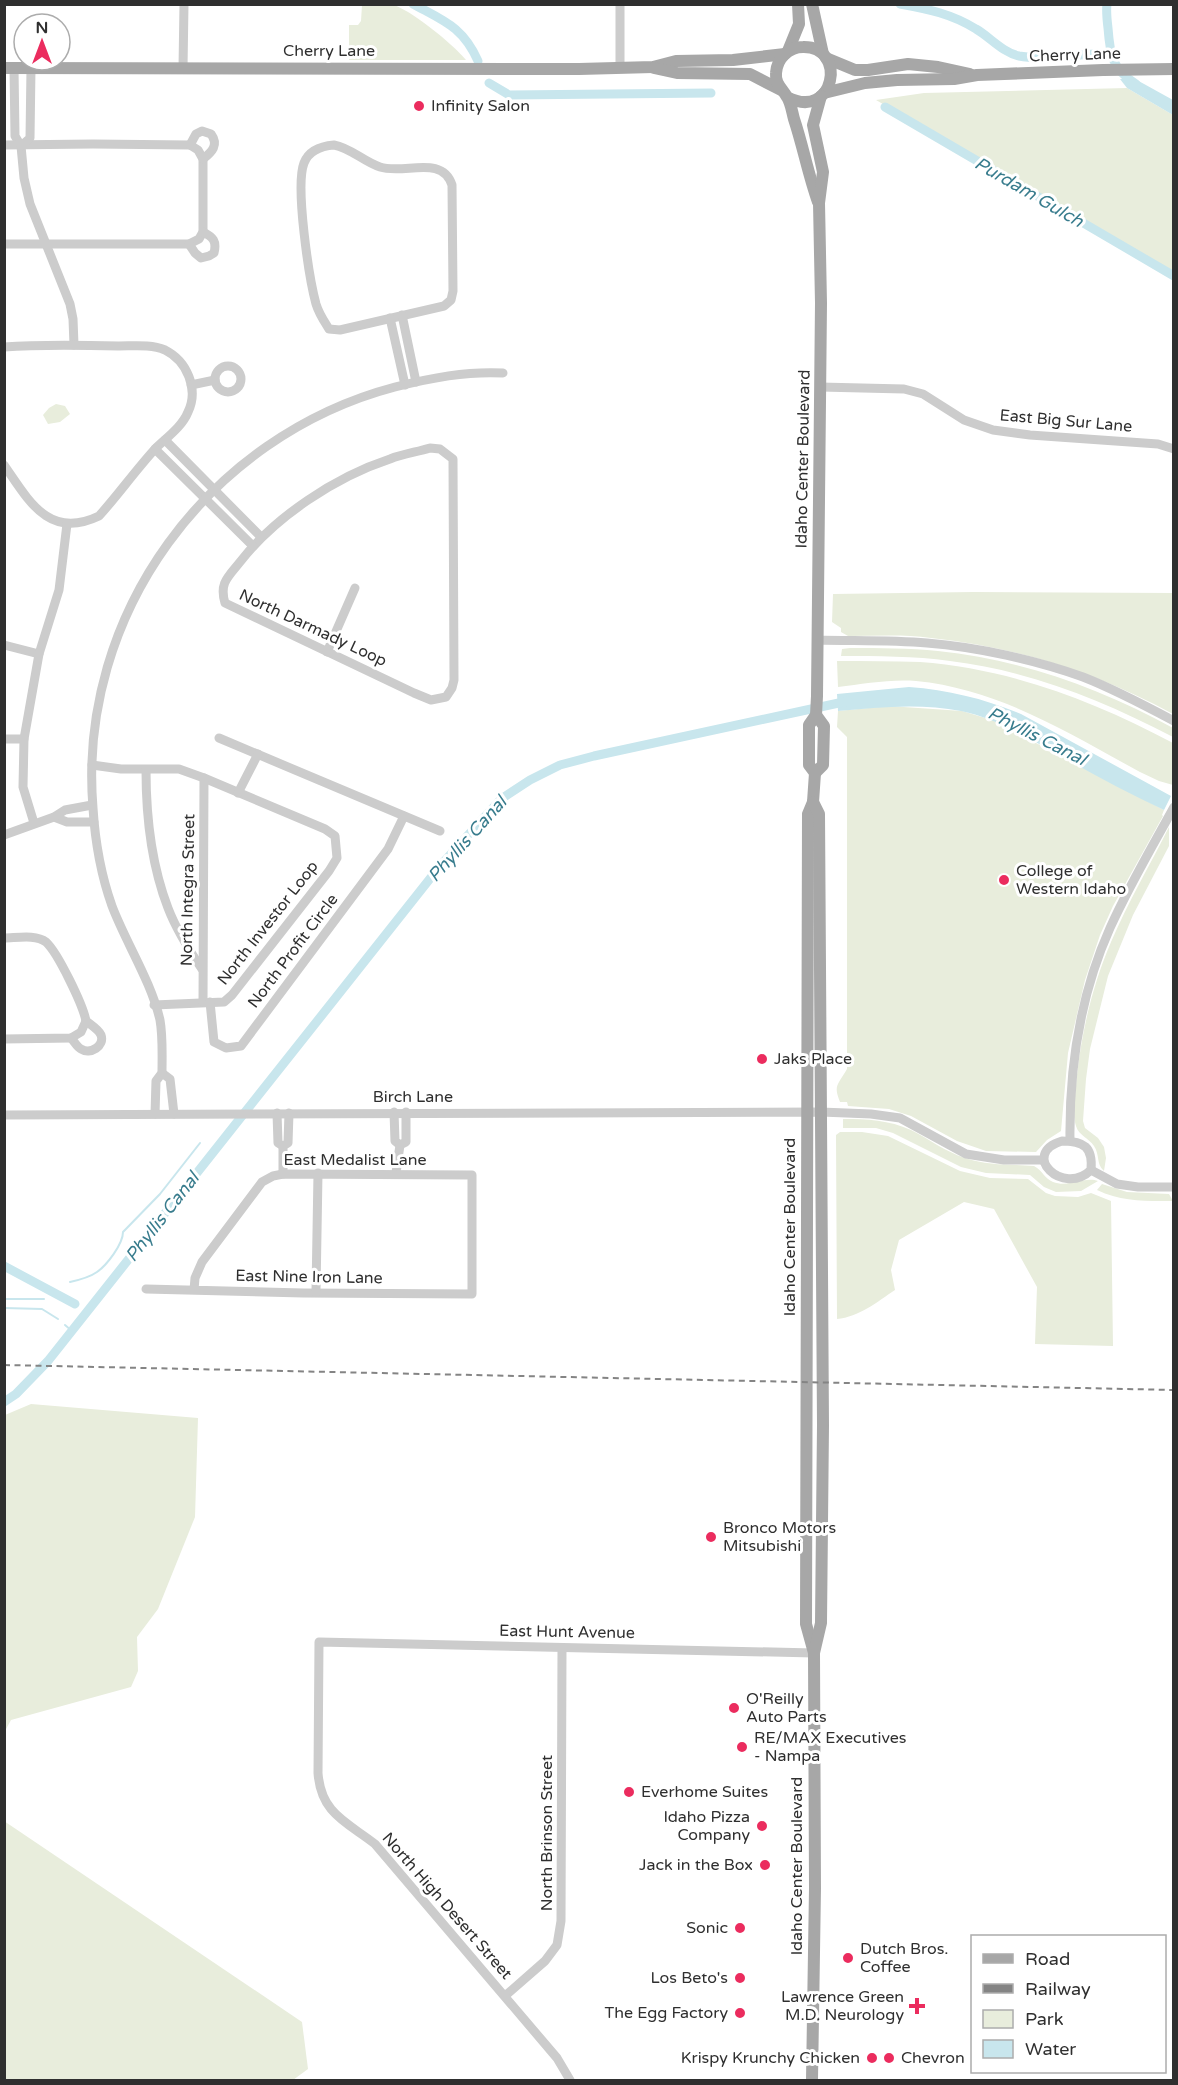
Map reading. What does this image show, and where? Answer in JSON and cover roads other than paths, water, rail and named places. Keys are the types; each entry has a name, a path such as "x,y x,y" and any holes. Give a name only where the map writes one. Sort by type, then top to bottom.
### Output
{"main road":[{"path":"798,4 799,24 787,53 778,65 776,74 784,93 804,102 813,101 823,94 831,80 831,71 824,56 812,4"},
{"path":"787,53 796,48 806,47 815,49 824,56"},
{"name":"Cherry Lane","path":"72,68 620,68 652,67 676,60 733,60 787,53"},
{"name":"Cherry Lane","path":"824,56 855,70 908,64 977,75"},
{"name":"Cherry Lane","path":"652,67 677,73 750,74 784,93"},
{"name":"Cherry Lane","path":"823,94 865,83 897,80 954,79 977,75 1173,69"},
{"name":"Idaho Center Boulevard","path":"784,93 803,145 808,174 819,203"},
{"name":"Idaho Center Boulevard","path":"812,2080 815,1888 814,1653 807,1624 806,1112 808,814 813,802 815,773 809,765 809,725 816,715 821,258 819,203 823,172 813,125 823,94"},
{"name":"Idaho Center Boulevard","path":"813,802 819,814 822,1518 821,1623 814,1653"}],"street":[{"path":"183,68 184,4"},
{"path":"620,4 620,68"},
{"path":"9,68 15,136 21,146 24,178 30,204 70,304 74,345"},
{"path":"21,146 30,138 31,72"},
{"path":"190,145 196,134 202,131 211,134 215,141 213,150 203,159"},
{"path":"4,145 190,145 198,150 203,159 203,232 199,239 189,244 4,244"},
{"path":"325,146 342,146 381,167 435,168 449,177 452,185 453,291 451,300 444,306 390,318 340,330 329,329 316,306 307,258 302,197 304,162 316,149 325,146"},
{"path":"189,244 201,258 214,253 215,242 212,237 203,232"},
{"path":"402,315 416,382"},
{"path":"390,318 405,385"},
{"path":"4,347 74,345 152,347 165,350 181,361 187,371 191,386 188,413 99,516 88,522 67,524 47,518 35,507 4,465"},
{"path":"155,1114 156,1081 162,1072 160,1021 112,905 104,877 92,805 95,722 102,688 122,626 144,580 174,533 213,489 236,468 276,439 318,415 366,395 433,378 482,372 503,373"},
{"path":"191,386 215,380"},
{"name":"East Big Sur Lane","path":"820,387 904,389 922,394 964,420 993,430 1030,435 1158,444 1173,449"},
{"path":"165,440 261,537"},
{"name":"North Darmady Loop","path":"430,448 440,449 453,459 454,680 446,697 431,700 225,603 222,591 225,581 261,537 284,518 332,486 390,459 430,448"},
{"path":"155,449 253,546"},
{"path":"34,824 22,787 24,739 39,654 59,590 67,524"},
{"path":"327,652 355,588"},
{"path":"817,640 928,643 1028,661 1083,678 1126,696 1173,721"},
{"path":"4,645 39,654"},
{"path":"219,738 440,831"},
{"path":"4,739 24,739"},
{"path":"238,793 258,754"},
{"name":"North Investor Loop","path":"92,765 121,769 179,769 325,828 335,836 337,858 329,871 224,1002 154,1005"},
{"path":"146,770 146,802 154,856 168,908 202,970"},
{"name":"North Integra Street","path":"204,778 202,970 206,1002"},
{"path":"4,835 54,817 65,810 92,805"},
{"path":"1070,1141 1071,1086 1084,1004 1110,928 1173,807"},
{"name":"North Profit Circle","path":"206,1002 214,1042 226,1048 241,1046 385,853 404,816"},
{"path":"54,817 67,822 94,822"},
{"path":"4,938 33,938 45,941 61,965 84,1011 86,1021 101,1035 102,1041 98,1047 88,1052 71,1038"},
{"path":"4,1039 71,1038 81,1032 86,1021"},
{"path":"162,1072 170,1079 174,1114"},
{"name":"Birch Lane","path":"4,1115 806,1112 870,1114 900,1118 966,1154 1004,1160 1043,1160"},
{"path":"277,1113 278,1143 283,1146"},
{"path":"283,1146 288,1143 289,1113"},
{"path":"394,1113 395,1141 400,1145"},
{"path":"400,1145 406,1142 406,1113"},
{"path":"1070,1141 1077,1142 1090,1151 1092,1158 1091,1170 1077,1178 1059,1177 1047,1170 1043,1160 1044,1155 1054,1145 1070,1141"},
{"path":"396,1173 400,1145"},
{"path":"283,1146 283,1174"},
{"path":"1091,1170 1117,1184 1138,1187 1173,1187"},
{"path":"316,1292 318,1173"},
{"name":"East Medalist Lane","path":"194,1290 195,1278 202,1262 262,1182 283,1174 396,1173 472,1175 472,1294"},
{"name":"East Nine Iron Lane","path":"146,1289 472,1294"},
{"name":"East Hunt Avenue","path":"319,1642 814,1653"},
{"name":"North High Desert Street","path":"319,1642 318,1773 323,1798 338,1818 375,1844 557,2058 570,2080"},
{"name":"North Brinson Street","path":"505,1996 551,1953 556,1945 561,1921 562,1648"}],"water":[{"path":"1120,79 1135,79 1173,100 1173,115 1127,88"},
{"path":"909,687 966,696 1021,714 1171,796 1164,810 1015,731 989,719 961,711 915,706 838,711 837,694"}],"waterway":[{"name":"Purdam Gulch","path":"413,4 459,33 466,40 478,61"},
{"path":"900,4 958,19 1007,51 1019,56 1095,54"},
{"name":"Phyllis Canal","path":"1107,4 1111,54 1117,67 1136,84"},
{"name":"Purdam Gulch","path":"489,83 509,95 711,93"},
{"name":"Purdam Gulch","path":"885,107 1174,276"},
{"name":"Phyllis Canal","path":"4,1402 16,1394 48,1361 440,866 501,799 530,780 560,765 848,701"},
{"path":"70,1282 97,1272 105,1264 114,1254 123,1232 160,1194 200,1143"},
{"path":"4,1266 75,1304"},
{"path":"4,1299 44,1299"},
{"path":"4,1308 42,1309 58,1319"},
{"path":"65,1325 72,1331"}],"railway":[{"path":"4,1365 1174,1390"}],"place":[{"name":"Infinity Salon","path":"419,106"},
{"name":"College of Western Idaho","path":"1004,880"},
{"name":"Jaks Place","path":"762,1059"},
{"name":"Bronco Motors Mitsubishi","path":"711,1537"},
{"name":"O'Reilly Auto Parts","path":"734,1708"},
{"name":"RE/MAX Executives - Nampa","path":"742,1747"},
{"name":"Everhome Suites","path":"629,1792"},
{"name":"Idaho Pizza Company","path":"762,1826"},
{"name":"Jack in the Box","path":"765,1865"},
{"name":"Sonic","path":"740,1928"},
{"name":"Dutch Bros. Coffee","path":"848,1958"},
{"name":"Los Beto's","path":"740,1978"},
{"name":"Lawrence Green M.D. Neurology","path":"917,2006"},
{"name":"The Egg Factory","path":"740,2013"},
{"name":"Krispy Krunchy Chicken","path":"872,2058"},
{"name":"Chevron","path":"889,2058"}]}
